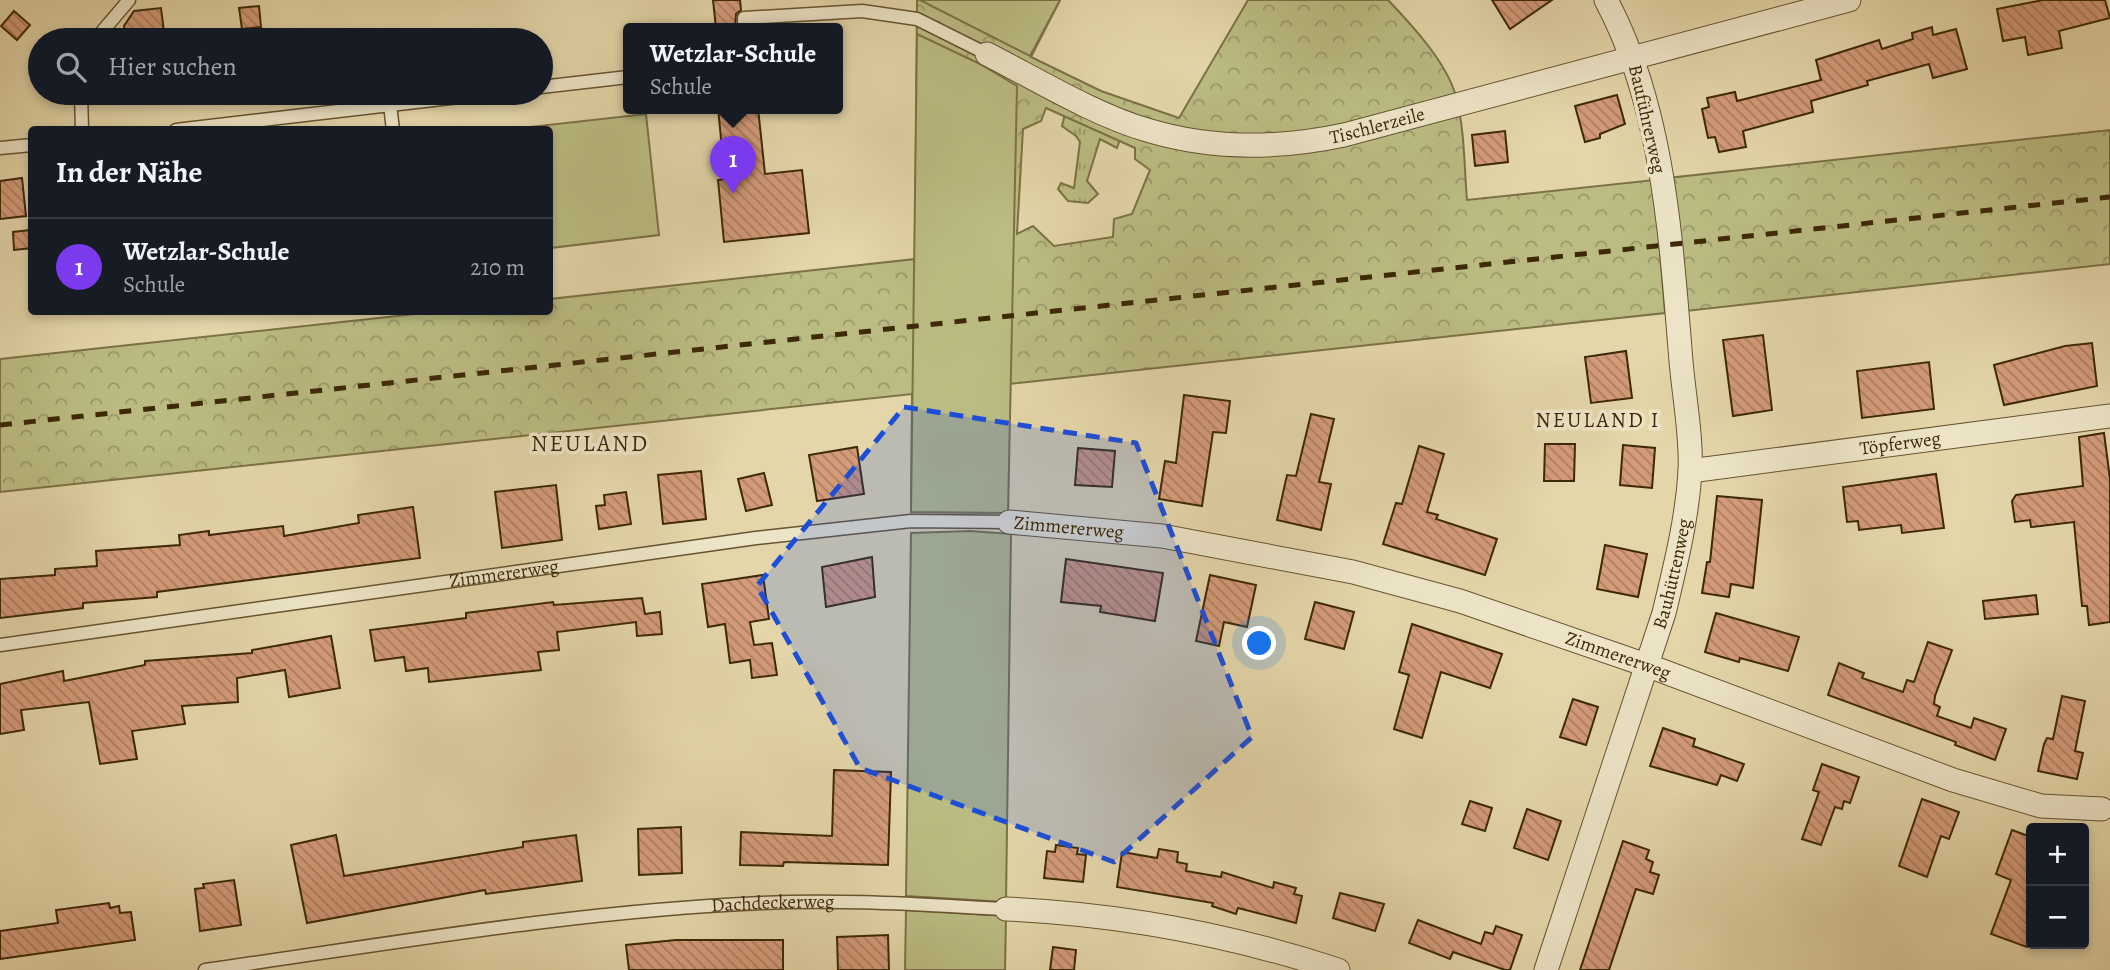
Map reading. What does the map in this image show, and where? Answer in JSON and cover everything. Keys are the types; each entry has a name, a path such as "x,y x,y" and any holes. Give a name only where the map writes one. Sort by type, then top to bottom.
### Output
{"street":[{"name":"Bauführerweg","path":"1606,0 1633,58 1659,166 1670,244"},
{"name":"Tischlerzeile","path":"987,54 1147,130 1238,147 1293,146 1344,135 1849,0"},
{"name":"Bauhüttenweg","path":"1546,970 1649,666 1677,555 1690,471 1670,244"},
{"name":"Töpferweg","path":"1690,471 2110,416"},
{"name":"Zimmererweg","path":"1009,523 1162,536 1353,572 1460,601 1649,666 1953,780 2041,806 2102,809"},
{"name":"Dachdeckerweg","path":"1006,909 1131,922 1216,937 1287,953 1338,970"}],"lane":[{"path":"106,28 129,0"},
{"name":"Tischlerzeile","path":"744,23 744,18 862,11 917,19 987,54"},
{"path":"553,86 623,78"},
{"path":"81,105 82,126"},
{"path":"212,126 390,105 393,126"},
{"path":"0,148 28,145"},
{"name":"Zimmererweg","path":"0,645 769,537 911,520 1009,523"},
{"name":"Dachdeckerweg","path":"205,970 612,913 764,903 905,904 1006,909"}],"highlighted area":[{"path":"904,407 1136,443 1252,737 1114,862 860,768 757,586"}],"green space":[{"path":"917,0 1060,0 1031,57 1101,91 1179,118 1248,0 1388,0 1428,46 1452,84 1461,122 1467,200 1654,180 1665,313 1009,384 1008,513 911,512 912,394 0,492 0,359 406,315 553,315 553,299 915,259","holes":["1046,108 1135,148 1135,159 1150,170 1132,214 1114,219 1113,237 1054,246 1033,226 1017,234 1023,129 1041,121"]},
{"path":"920,0 1060,0 1030,56"},
{"path":"917,34 980,64 1017,86 1008,513 911,512"},
{"path":"646,114 659,235 553,248 553,126 539,126"},
{"path":"1065,114 1120,139 1117,148 1100,139 1087,181 1098,194 1088,203 1068,201 1058,189 1061,183 1074,188 1080,142 1062,126"},
{"path":"2110,130 2110,264 1686,311 1668,178"},
{"path":"970,531 1011,534 1006,902 906,896 911,533"},
{"path":"906,910 1006,916 1005,970 905,970"}],"building":[{"path":"713,0 740,0 741,10 736,14 735,23 715,23"},
{"path":"1492,0 1552,0 1510,29"},
{"path":"2043,0 2105,0 2110,18 2059,31 2062,48 2028,55 2025,37 2003,41 1997,9"},
{"path":"259,6 261,27 242,28 239,8"},
{"path":"161,8 164,28 124,28 134,11"},
{"path":"14,11 30,25 17,40 1,26"},
{"path":"1932,27 1933,35 1956,29 1967,69 1933,78 1929,64 1867,81 1868,85 1811,101 1813,112 1743,131 1746,147 1719,152 1715,137 1708,138 1702,109 1709,107 1707,98 1735,92 1737,101 1821,80 1816,60 1879,40 1882,49 1913,39 1912,33"},
{"path":"1617,95 1625,124 1600,134 1600,138 1585,142 1575,106"},
{"path":"719,114 759,114 765,174 802,170 809,233 724,242 718,180 725,179"},
{"path":"1505,131 1508,162 1475,166 1472,135"},
{"path":"22,178 26,216 0,219 0,181"},
{"path":"28,230 28,248 14,250 13,232"},
{"path":"1763,335 1772,410 1733,416 1723,340"},
{"path":"2092,343 2097,386 2004,405 1994,365 2065,346"},
{"path":"1626,351 1632,398 1591,403 1585,357"},
{"path":"1929,362 1934,409 1862,418 1857,371"},
{"path":"1184,395 1230,401 1226,433 1213,432 1202,506 1159,499 1165,461 1176,463"},
{"path":"1311,414 1334,419 1319,482 1331,484 1321,530 1277,520 1287,475 1296,476"},
{"path":"2104,433 2110,479 2110,622 2089,625 2087,606 2082,606 2074,522 2031,527 2030,520 2015,522 2012,501 2016,495 2083,486 2079,437"},
{"path":"1545,444 1575,444 1574,481 1544,481"},
{"path":"1623,445 1655,448 1652,488 1620,485"},
{"path":"1419,446 1444,454 1427,512 1438,515 1436,519 1497,539 1485,575 1383,544 1396,503 1402,504"},
{"path":"857,447 864,494 817,501 809,455"},
{"path":"1078,448 1115,451 1112,487 1075,485"},
{"path":"701,471 706,519 663,524 658,475"},
{"path":"764,473 772,505 746,511 738,479"},
{"path":"1936,474 1944,528 1902,533 1901,525 1859,530 1858,521 1847,522 1843,487"},
{"path":"556,485 562,540 502,548 495,492"},
{"path":"626,492 631,524 599,529 596,506 605,505 604,495"},
{"path":"1717,496 1762,500 1753,588 1731,584 1729,597 1702,593 1707,562 1710,562"},
{"path":"413,507 420,558 157,592 157,597 83,603 83,608 0,618 0,579 55,575 55,569 97,566 96,551 180,545 179,535 209,531 209,535 283,526 284,536 359,523 358,515"},
{"path":"1605,545 1647,554 1638,597 1597,589"},
{"path":"872,557 875,597 826,607 822,567"},
{"path":"1066,559 1163,573 1155,621 1100,612 1101,606 1061,602"},
{"path":"763,575 769,619 750,622 754,645 772,643 777,675 752,678 750,660 730,663 725,624 708,627 702,584"},
{"path":"1210,575 1256,585 1247,627 1224,622 1219,646 1196,641"},
{"path":"2036,595 2038,614 1985,619 1983,601"},
{"path":"642,598 645,614 660,612 662,634 637,636 636,622 557,632 559,650 538,652 541,670 429,682 428,668 406,671 404,657 375,661 370,630 466,618 466,613 553,602 554,605"},
{"path":"1315,602 1354,612 1344,649 1305,639"},
{"path":"1716,613 1799,637 1788,671 1740,658 1739,662 1705,652"},
{"path":"1412,624 1502,654 1490,688 1441,672 1422,738 1394,729 1409,675 1399,672"},
{"path":"331,636 340,688 289,697 285,670 237,678 238,702 182,706 185,724 132,731 137,759 100,764 89,702 21,710 24,730 0,734 0,684 63,671 64,681 145,665 145,661 252,653 252,650"},
{"path":"1928,642 1952,650 1935,696 1934,704 1940,707 1937,716 1971,728 1974,718 2006,729 1995,760 1955,745 1956,742 1828,695 1839,663 1864,673 1862,678 1903,692 1907,680 1914,682"},
{"path":"2062,696 2085,701 2075,751 2083,753 2077,779 2038,771 2044,744 2047,738 2053,739"},
{"path":"1573,699 1598,707 1586,745 1560,737"},
{"path":"1663,728 1695,739 1693,746 1744,764 1737,781 1721,775 1717,785 1650,766"},
{"path":"1822,764 1859,777 1850,803 1844,801 1842,809 1835,807 1821,845 1802,839 1819,792 1813,790"},
{"path":"834,770 891,772 888,865 784,862 783,866 740,865 741,832 832,836"},
{"path":"1922,799 1959,812 1949,839 1941,836 1927,877 1899,866"},
{"path":"1470,801 1492,808 1485,831 1462,824"},
{"path":"1527,809 1561,821 1548,860 1514,848"},
{"path":"681,827 682,873 639,875 638,829"},
{"path":"2012,830 2026,835 2026,947 1991,934 2011,880 1996,874"},
{"path":"336,835 344,876 523,847 523,842 576,835 582,881 486,894 485,890 307,923 291,845"},
{"path":"1623,841 1649,850 1646,859 1653,862 1650,872 1659,875 1653,894 1636,889 1609,970 1580,970"},
{"path":"1056,845 1078,848 1077,854 1086,855 1083,882 1044,878 1047,851 1055,852"},
{"path":"1159,849 1178,852 1177,862 1187,864 1186,871 1221,877 1222,872 1273,888 1274,882 1296,888 1294,894 1302,896 1296,923 1238,908 1236,914 1212,906 1213,903 1117,887 1122,852 1157,858"},
{"path":"234,880 241,925 200,931 195,889 204,888 203,884"},
{"path":"1340,893 1384,904 1375,931 1333,918"},
{"path":"109,903 110,908 119,906 120,913 131,912 135,940 0,959 0,931 58,923 56,910"},
{"path":"1418,920 1481,944 1485,932 1493,934 1496,926 1522,935 1510,970 1505,970 1453,952 1450,959 1409,943"},
{"path":"888,935 889,970 838,970 837,937"},
{"path":"676,940 783,940 783,970 629,970 626,945"},
{"path":"1053,947 1076,950 1074,970 1050,970"}],"railway":[{"path":"0,425 2110,197"}],"place":[{"name":"Wetzlar-Schule","path":"733,194"}],"district":[{"name":"NEULAND I","path":"1598,420"},
{"name":"NEULAND","path":"590,443"}]}
